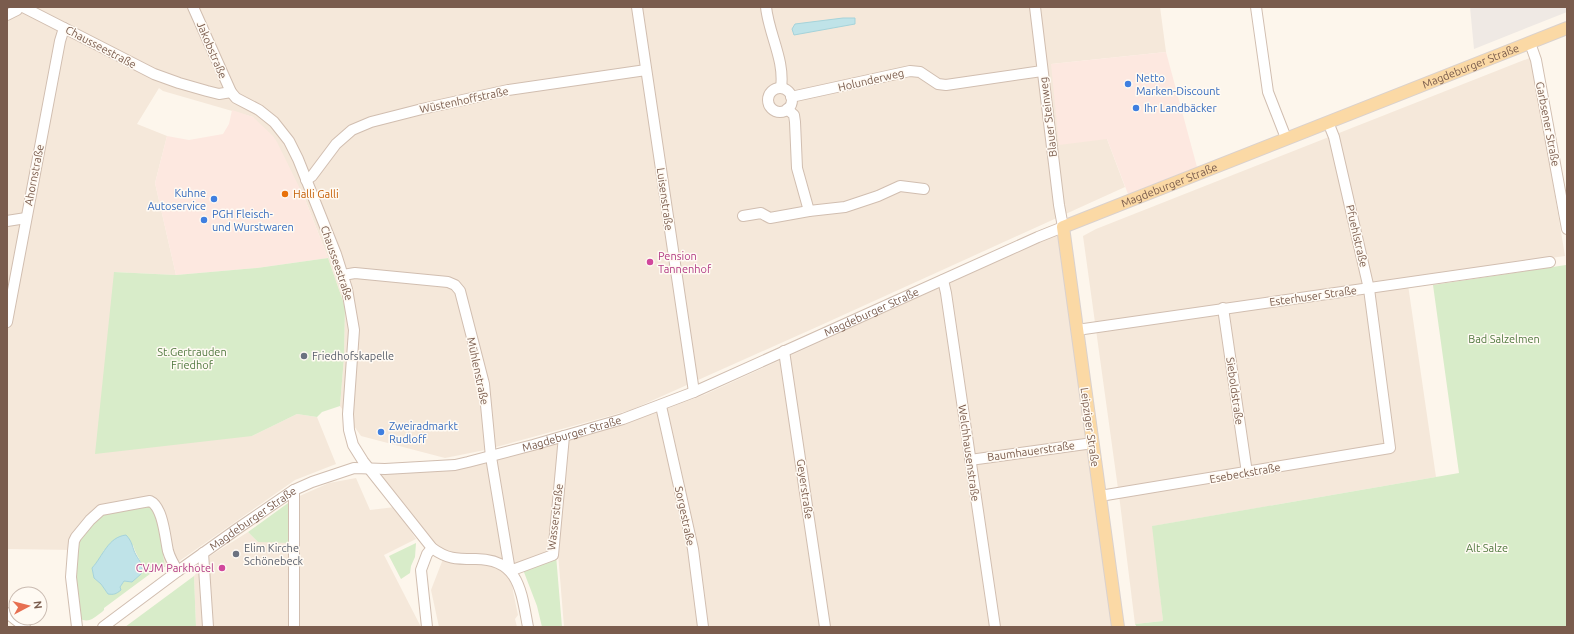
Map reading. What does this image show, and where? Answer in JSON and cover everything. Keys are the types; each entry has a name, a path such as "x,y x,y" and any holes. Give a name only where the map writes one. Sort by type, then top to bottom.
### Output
{"main road":[{"name":"Magdeburger Straße","path":"1063,227 1567,28"},
{"name":"Leipziger Straße","path":"1063,227 1118,627"}],"street":[{"path":"7,15 17,10 19,7"},
{"name":"Chausseestraße","path":"23,7 139,68 167,80 219,94 230,92 236,98 266,115 282,131 289,141 306,180 343,275 351,304 354,330 348,414 349,430 354,448 432,548 441,554 452,558 494,560 506,566 510,571"},
{"name":"Jakobstraße","path":"193,7 230,92"},
{"name":"Luisenstraße","path":"637,7 694,392"},
{"path":"766,7 767,20 783,77 781,88"},
{"name":"Blauer Steinweg","path":"1035,7 1058,205 1063,227"},
{"path":"1256,7 1268,92 1286,138"},
{"name":"Ahornstraße","path":"7,322 60,41 64,28"},
{"name":"Garbsener Straße","path":"1530,43 1536,60 1567,229"},
{"name":"Wüstenhoffstraße","path":"306,180 312,176 336,144 352,130 371,122 422,108 495,93 646,70"},
{"name":"Holunderweg","path":"791,97 910,71 920,72 938,84 946,85 1042,71"},
{"path":"781,88 788,92 791,97 791,105 784,111 778,112 770,106 769,102 771,93 781,88"},
{"path":"787,109 794,115 797,168 810,211"},
{"name":"Pfuehlstraße","path":"1328,122 1334,137 1369,289 1390,448"},
{"path":"744,216 761,213 770,218 845,207 878,196 900,186 924,189"},
{"path":"7,221 26,218"},
{"name":"Magdeburger Straße","path":"103,627 203,553 294,490 312,482 354,468 385,469 455,464 491,457 623,419 661,406 694,392 1063,227"},
{"name":"Esterhuser Straße","path":"1077,330 1550,262"},
{"name":"Mühlenstraße","path":"343,275 355,273 448,282 456,284 460,291 484,384 491,457 510,571"},
{"name":"Welchhausenstraße","path":"943,280 994,627"},
{"name":"Sieboldstraße","path":"1223,308 1247,473"},
{"name":"Geyerstraße","path":"784,351 825,627"},
{"name":"Sorgestraße","path":"661,406 693,549 703,627"},
{"name":"Wasserstraße","path":"510,571 553,555 564,436"},
{"name":"Baumhauerstraße","path":"970,460 1093,443"},
{"name":"Esebeckstraße","path":"1100,496 1247,473 1390,448"},
{"path":"294,490 294,627"},
{"path":"77,627 71,577 74,541 82,529 101,510 150,501 155,503 159,510 169,553 178,571"},
{"path":"427,627 421,570 427,554 432,548"},
{"path":"203,553 208,627"},
{"path":"510,571 520,592 528,627"},
{"path":"7,613 25,627"}],"shaded area":[{"path":"7,7 1160,7 1166,52 1051,64 1107,139 1125,187 631,410 485,450 445,458 361,436 340,406 344,357 345,307 305,199 253,117 163,91 159,88 137,124 167,136 155,183 176,275 114,272 252,436 297,414 317,417 336,464 295,480 178,562 165,567 157,511 75,550 7,549"},
{"path":"1470,7 1567,7 1567,12 1474,49"},
{"path":"1166,52 1197,167 1128,194 1107,139 1059,145 1051,64"},
{"path":"1532,57 1565,256 1407,278 1436,477 1153,526 1163,621 1135,624 1120,503 1083,236 1096,229"},
{"path":"232,110 253,117 273,136 277,142 305,199 328,258 257,268 176,275 155,183 167,136 189,140 223,134 229,124"},
{"path":"1059,233 1114,627 564,627 558,553 511,568 513,591 518,615 515,619 517,627 439,627 431,590 443,559 380,475 489,462 669,408 706,394"},
{"path":"356,478 370,510 395,507 416,539 384,555 421,627 196,627 194,576 210,556 248,532 258,542 295,498 329,483"}],"green space":[{"name":"St.Gertrauden Friedhof","path":"328,258 345,307 344,357 340,406 322,412 317,417 297,414 252,436 95,454 114,272 176,275 257,268"},
{"name":"Alt Salze","path":"1566,265 1567,627 1137,627 1135,624 1163,621 1152,526 1459,473 1433,285"},
{"path":"295,498 292,543 258,542 248,532"},
{"path":"147,503 154,507 165,549 163,554 165,567 158,568 104,608 104,610 91,620 82,620 79,618 75,595 75,550 84,529 101,512","holes":["133,545 142,565 141,573 130,582 124,581 120,587 108,594 101,584 94,578 92,568 100,559 104,550"]},
{"path":"416,543 415,557 410,573 401,579 389,556"},
{"path":"556,555 562,627 542,627 537,606 522,567"},
{"path":"194,576 196,627 125,627"}],"water":[{"path":"855,18 855,24 794,35 792,29 795,24"},
{"path":"126,535 141,563 142,573 132,582 124,581 120,587 121,590 118,592 108,594 101,584 94,578 92,568 110,543 120,536"}],"place":[{"name":"Netto Marken-Discount","path":"1128,84"},
{"name":"Ihr Landbäcker","path":"1136,108"},
{"name":"Halli Galli","path":"285,194"},
{"name":"Kuhne Autoservice","path":"214,199"},
{"name":"PGH Fleisch- und Wurstwaren","path":"204,220"},
{"name":"Pension Tannenhof","path":"650,262"},
{"name":"Friedhofskapelle","path":"304,356"},
{"name":"Zweiradmarkt Rudloff","path":"381,432"},
{"name":"Elim Kirche Schönebeck","path":"236,554"},
{"name":"CVJM Parkhotel","path":"222,568"}],"park label":[{"name":"Bad Salzelmen","path":"1504,339"}]}
